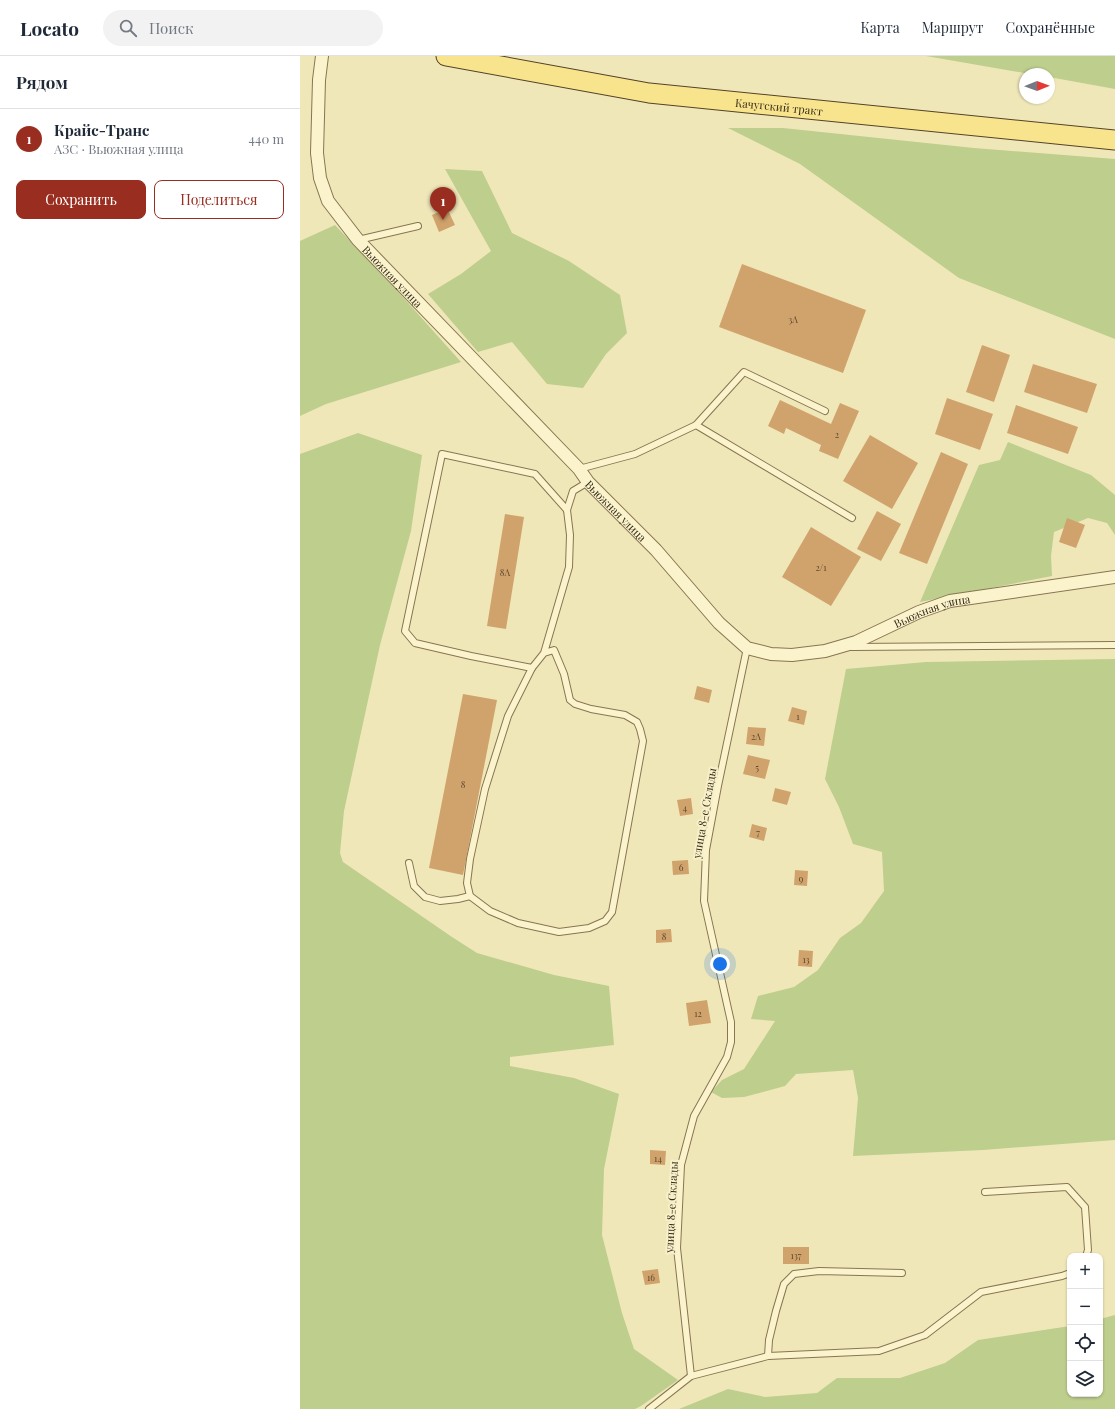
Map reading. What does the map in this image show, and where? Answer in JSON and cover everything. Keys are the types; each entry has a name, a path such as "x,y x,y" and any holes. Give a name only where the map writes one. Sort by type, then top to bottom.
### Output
{"main road":[{"name":"Качугский тракт","path":"446,56 649,93 1115,140"}],"street":[{"name":"Вьюжная улица","path":"322,56 319,80 317,153 320,178 328,201 358,240 579,469 588,482 656,550 719,623 747,648 771,654 792,655 825,651 856,642 919,612 950,601 1115,577"}],"lane":[{"path":"358,240 418,226"},
{"path":"579,469 635,454 696,425 744,372 825,411"},
{"path":"696,425 852,518"},
{"path":"532,668 415,643 405,631 442,454 535,474 567,510"},
{"path":"544,653 554,650 564,674 570,700 575,704 591,709 625,715 637,722 642,741 612,912 605,921 589,928 560,932 518,923 490,911 470,896 467,883 470,860 486,789 508,716 532,668 544,653 569,567 570,535 567,510 573,491 588,482"},
{"path":"837,648 1115,645"},
{"name":"улица 8-е Склады","path":"691,1376 677,1248 681,1165 694,1116 727,1057 731,1042 731,1022 704,901 706,850 747,648"},
{"path":"409,863 414,886 425,897 440,901 470,896"},
{"path":"985,1192 1067,1187 1085,1207 1087,1253"},
{"path":"768,1356 769,1340 784,1284 794,1274 819,1271 902,1273"},
{"path":"649,1409 691,1376 768,1356 879,1351 925,1335 981,1292 1067,1275"}],"green space":[{"path":"926,56 1115,56 1115,89 1055,78 1055,68 1019,68 1019,72"},
{"path":"728,128 783,128 974,148 1115,159 1115,339 959,278 800,164"},
{"path":"445,169 482,171 512,233 569,261 620,295 627,333 606,354 583,388 547,384 512,342 478,352 428,294 461,274 491,251"},
{"path":"335,225 461,362 326,404 300,416 300,241"},
{"path":"358,433 422,455 411,531 380,645 344,811 340,853 343,862 477,953 554,975 609,986 614,1045 510,1057 510,1066 574,1078 619,1094 604,1169 602,1235 622,1313 634,1349 678,1380 635,1409 300,1409 300,454"},
{"path":"1008,442 1091,475 1115,495 1115,535 1107,523 1088,518 1054,532 1051,556 1052,576 920,602 979,465 1000,460"},
{"path":"1115,659 1115,1140 983,1150 853,1156 858,1098 853,1070 796,1074 785,1086 744,1097 722,1098 711,1092 722,1080 744,1069 775,1021 751,1019 758,996 794,987 818,970 840,938 861,923 884,891 882,852 853,844 839,807 825,779 846,669 926,662"},
{"path":"1115,1315 1115,1409 679,1409 728,1389 765,1397 817,1393 837,1378 900,1378 945,1363 978,1340 1067,1326 1067,1397 1103,1397 1103,1318"}],"building":[{"path":"447,208 455,225 439,232 432,215"},
{"path":"742,264 866,310 843,373 719,327"},
{"path":"982,345 1010,355 994,402 966,392"},
{"path":"1033,364 1097,384 1087,413 1024,392"},
{"path":"947,398 993,414 980,450 935,434"},
{"path":"780,400 831,424 840,403 859,411 838,459 819,451 821,445 786,428 784,434 768,426"},
{"path":"1016,405 1078,427 1068,454 1007,433"},
{"path":"870,435 918,463 892,509 843,481"},
{"path":"941,452 968,464 927,564 899,553"},
{"path":"877,511 901,524 881,561 857,549"},
{"path":"505,514 524,517 506,629 487,626"},
{"path":"1067,518 1085,525 1076,548 1059,542"},
{"path":"811,527 861,557 831,606 782,577"},
{"path":"697,686 712,690 709,703 694,699"},
{"path":"463,694 497,700 463,875 429,868"},
{"path":"792,707 807,711 804,725 788,721"},
{"path":"748,727 766,728 764,746 746,744"},
{"path":"748,755 770,760 765,779 743,774"},
{"path":"775,788 791,792 787,805 772,801"},
{"path":"691,798 693,814 680,816 677,800"},
{"path":"752,824 767,828 764,841 749,837"},
{"path":"688,860 689,874 673,875 672,861"},
{"path":"795,870 808,871 807,886 794,885"},
{"path":"671,929 672,942 656,943 656,930"},
{"path":"799,950 813,951 812,967 798,966"},
{"path":"707,1000 711,1023 689,1026 686,1003"},
{"path":"650,1150 666,1151 665,1165 650,1164"},
{"path":"783,1247 809,1247 809,1264 783,1264"},
{"path":"658,1269 660,1283 645,1285 642,1271"}],"place":[{"name":"Крайс-Транс","path":"443,220"}]}
